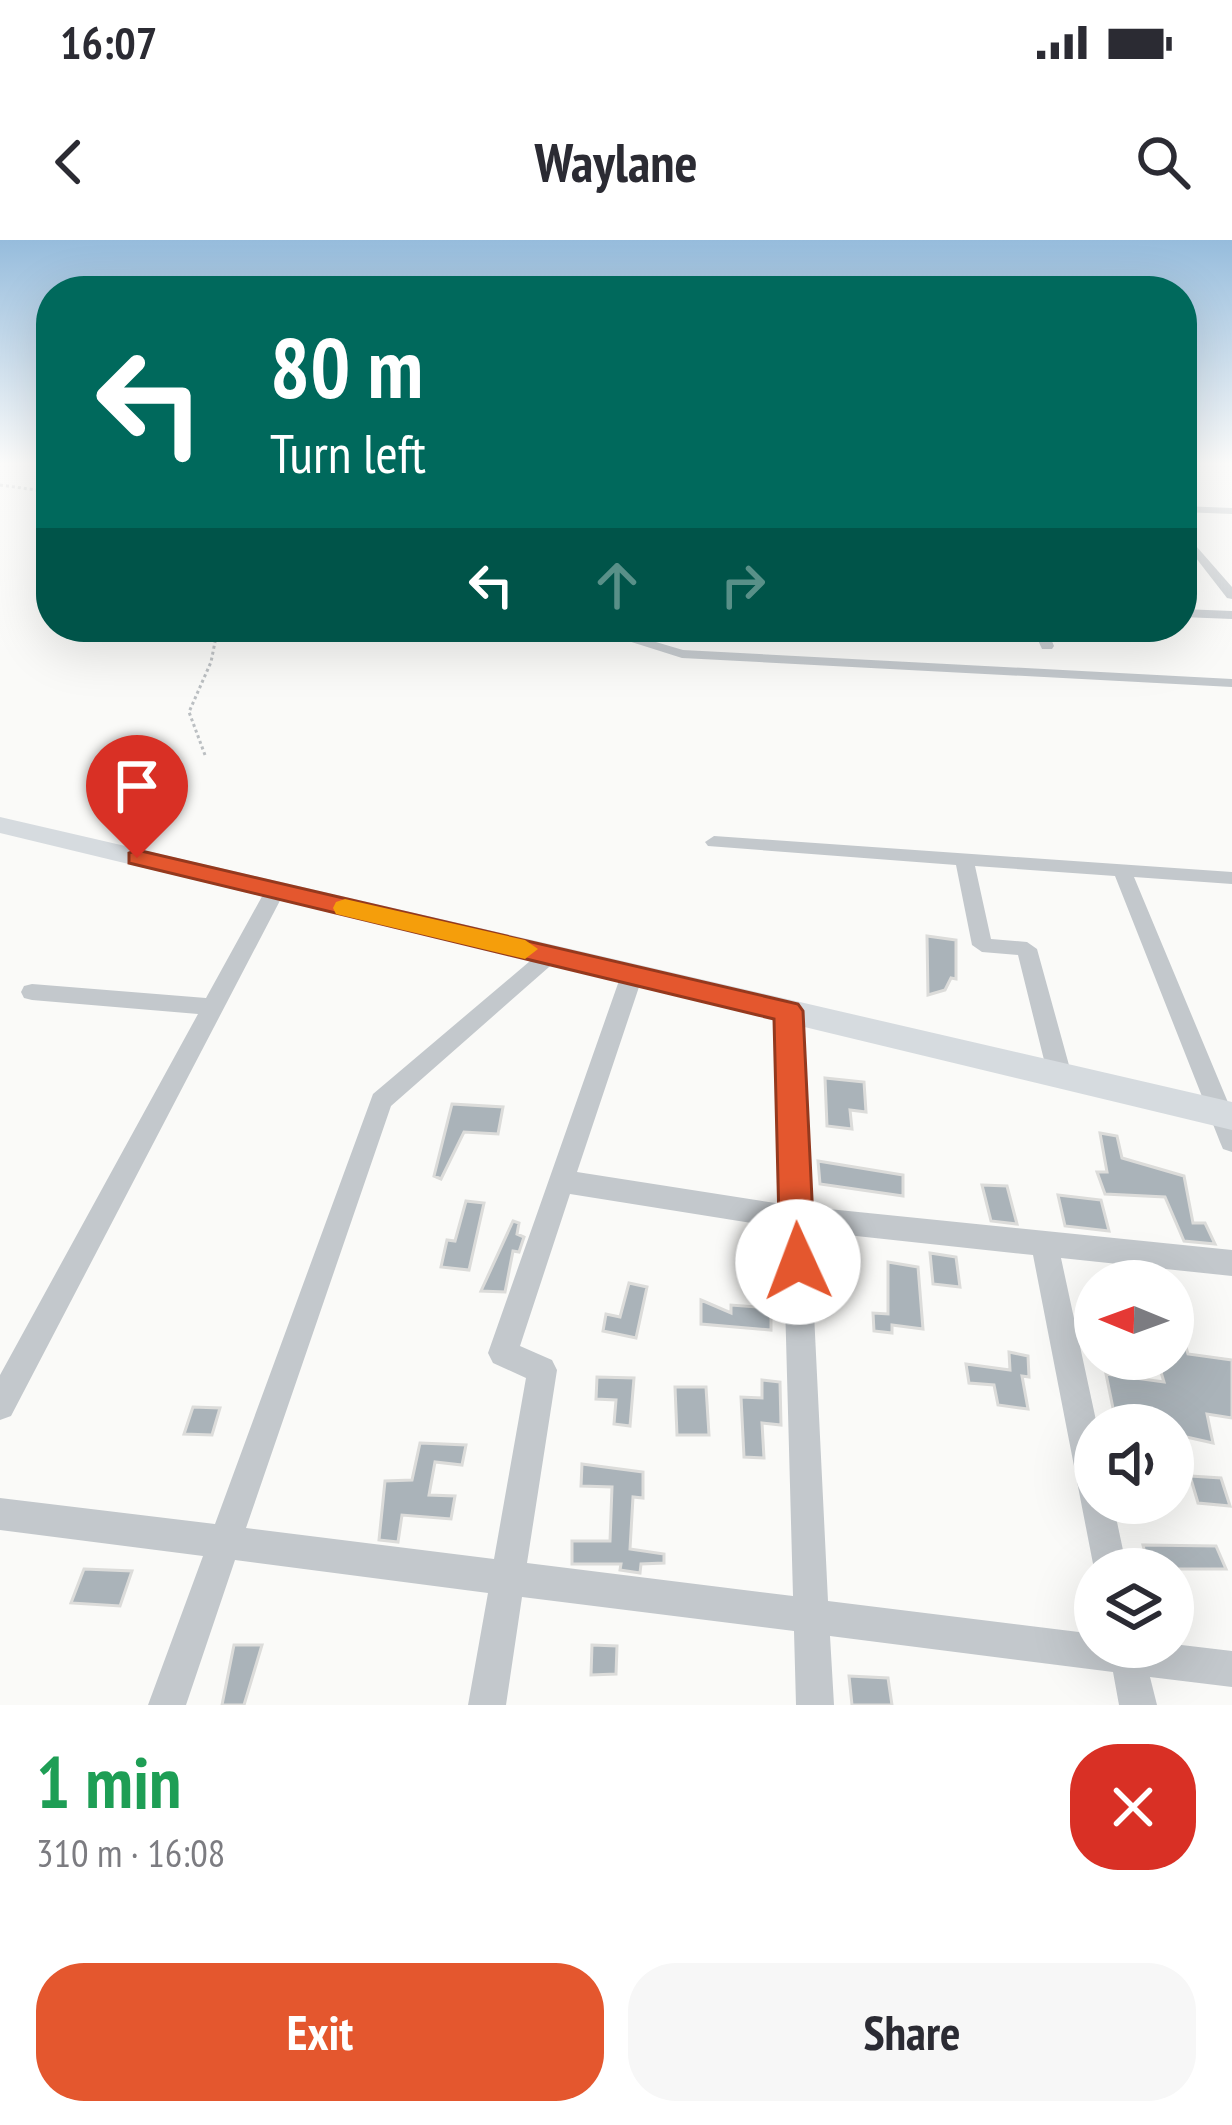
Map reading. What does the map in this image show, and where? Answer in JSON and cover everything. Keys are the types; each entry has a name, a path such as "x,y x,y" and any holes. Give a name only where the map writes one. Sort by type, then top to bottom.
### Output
{"main road":[{"path":"0,825 1060,1076 1228,1124"}],"street":[{"path":"1197,551 1232,596"},
{"path":"1197,556 1216,557"},
{"path":"1197,614 1232,616"},
{"path":"642,642 682,654 1232,683"},
{"path":"1045,642 1047,646"},
{"path":"714,842 1232,878"},
{"path":"964,860 982,945 1028,949 1060,1076"},
{"path":"1122,870 1228,1124"},
{"path":"0,1405 275,891"},
{"path":"167,1705 381,1101 550,956"},
{"path":"487,1705 542,1370 503,1353 632,975"},
{"path":"32,992 213,1007"},
{"path":"788,1011 815,1705"},
{"path":"562,1181 796,1218 1232,1263"},
{"path":"1044,1243 1077,1404"},
{"path":"0,1514 1074,1645"},
{"path":"1194,1662 1232,1669"},
{"path":"1130,1668 1138,1705"}],"path":[{"path":"205,755 189,712 215,642"}],"building":[{"path":"927,936 956,940 956,979 951,978 945,990 928,995"},
{"path":"825,1078 864,1082 866,1112 850,1110 852,1129 827,1126"},
{"path":"452,1104 503,1107 498,1134 464,1132 441,1179 434,1176"},
{"path":"1100,1133 1117,1136 1122,1158 1184,1176 1193,1223 1205,1223 1215,1244 1184,1241 1165,1197 1105,1194 1097,1172 1107,1172"},
{"path":"818,1161 903,1175 903,1196 820,1184"},
{"path":"982,1185 1007,1186 1017,1224 991,1221"},
{"path":"1058,1195 1101,1200 1109,1231 1065,1226"},
{"path":"466,1201 484,1203 469,1270 441,1267 447,1240 455,1241"},
{"path":"513,1221 519,1223 517,1234 524,1237 519,1252 513,1251 505,1292 481,1291"},
{"path":"930,1253 956,1257 960,1287 933,1284"},
{"path":"888,1262 918,1267 923,1329 892,1325 892,1333 874,1331 873,1313 888,1314"},
{"path":"629,1283 647,1287 636,1338 603,1331 606,1314 620,1317"},
{"path":"701,1300 731,1313 731,1305 771,1308 771,1330 701,1324"},
{"path":"1009,1352 1028,1356 1029,1377 1022,1376 1028,1409 998,1405 994,1385 969,1383 966,1364 1010,1370"},
{"path":"1194,1355 1232,1360 1232,1418 1207,1414 1213,1443 1194,1439 1194,1404 1112,1404 1107,1380 1194,1380"},
{"path":"597,1377 634,1378 630,1426 614,1424 616,1400 596,1399"},
{"path":"762,1380 780,1382 781,1425 762,1423 764,1458 744,1457 741,1397 762,1398"},
{"path":"675,1387 706,1387 709,1435 677,1435"},
{"path":"193,1407 220,1408 212,1435 184,1434"},
{"path":"420,1443 466,1445 462,1465 435,1462 429,1495 455,1496 451,1519 402,1515 398,1542 379,1540 385,1481 412,1480"},
{"path":"582,1464 643,1472 643,1498 633,1497 630,1549 664,1554 664,1563 641,1564 640,1573 620,1570 621,1564 572,1564 572,1541 610,1541 612,1487 581,1486"},
{"path":"1194,1476 1221,1478 1230,1506 1198,1503"},
{"path":"1216,1546 1226,1569 1194,1569 1194,1548 1144,1548"},
{"path":"84,1569 132,1571 120,1606 71,1603"},
{"path":"234,1645 262,1645 244,1705 222,1705"},
{"path":"592,1645 617,1646 616,1674 591,1675"},
{"path":"849,1676 888,1678 892,1705 852,1705"}],"slow traffic":[{"path":"345,908 525,949"}],"route":[{"path":"137,858 788,1011 798,1262"}]}
